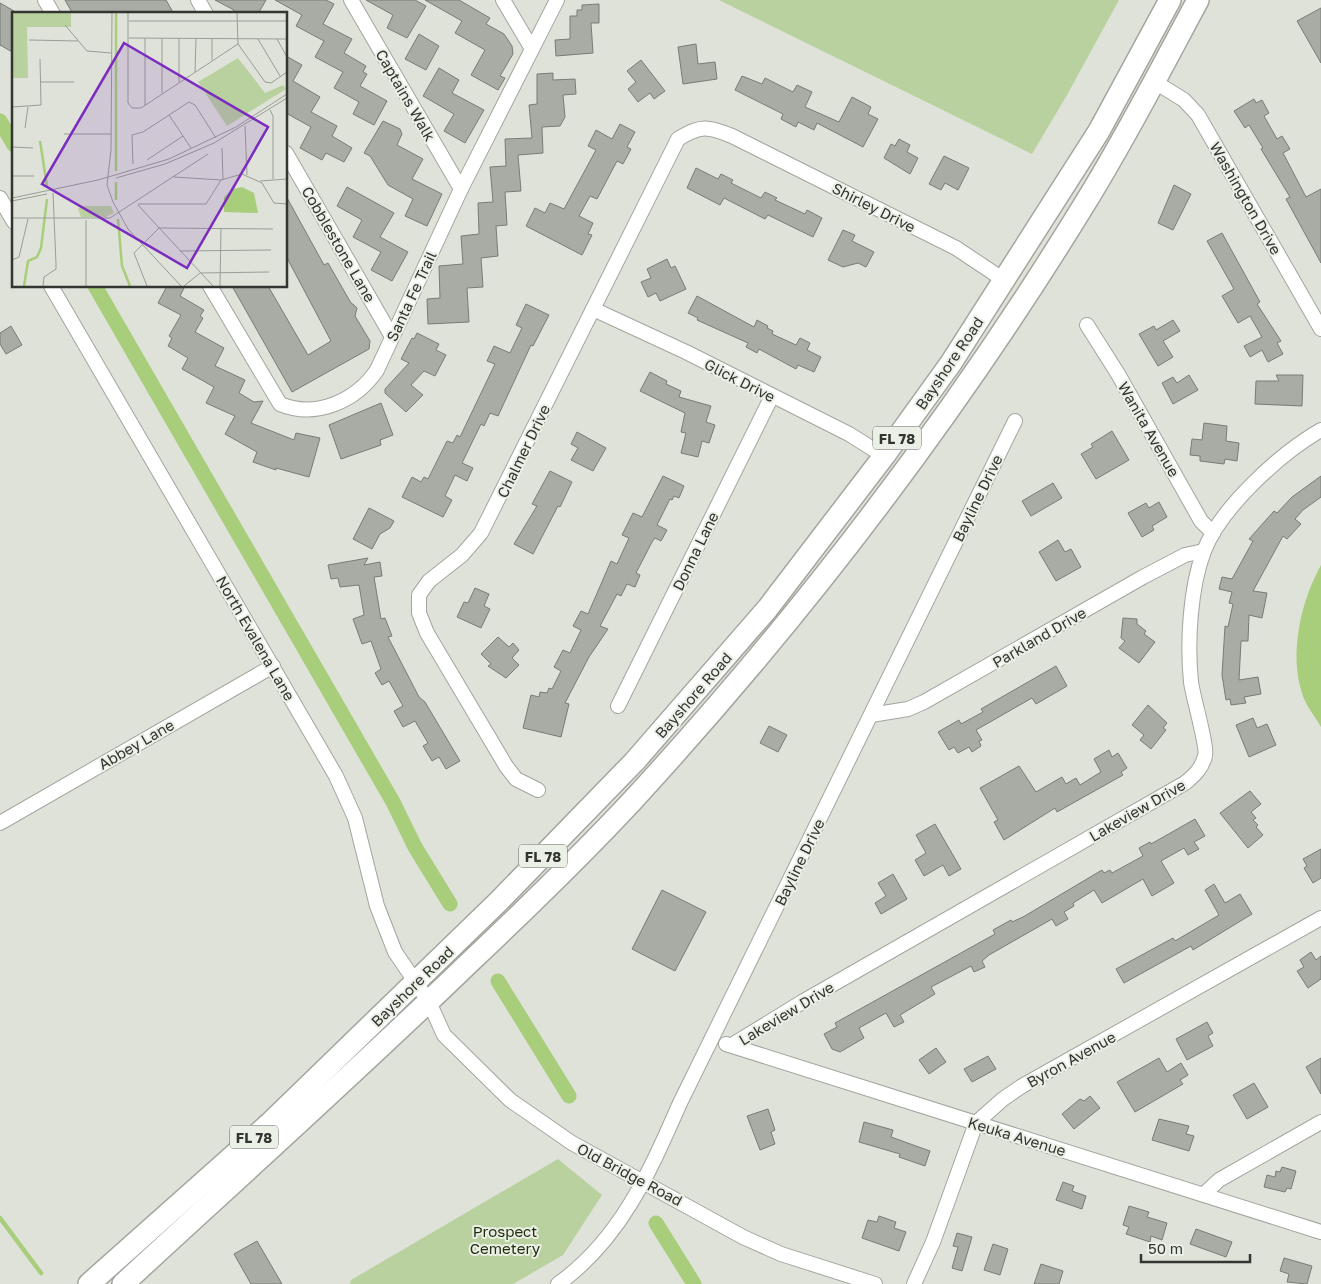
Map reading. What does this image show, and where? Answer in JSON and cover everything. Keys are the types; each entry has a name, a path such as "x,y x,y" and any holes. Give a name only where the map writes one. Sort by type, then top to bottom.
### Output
{"main road":[{"name":"Bayshore Road","path":"89,1284 270,1123 415,984 635,761 768,608 884,456 951,363 1099,131 1170,0"},
{"name":"Bayshore Road","path":"123,1284 385,1045 542,893 631,802 758,658 909,466 1013,318 1089,198 1159,74 1198,0"},
{"path":"1155,26 1159,74"},
{"path":"1004,280 1010,287 1013,318"}],"street":[{"path":"45,0 52,12"},
{"path":"198,0 205,12"},
{"name":"Captains Walk","path":"351,0 461,189"},
{"path":"504,0 532,49"},
{"name":"Santa Fe Trail","path":"211,288 280,404 295,410 311,411 354,393 367,384 377,370 461,189 558,0"},
{"name":"Washington Drive","path":"1159,74 1198,115 1321,329"},
{"name":"Chalmer Drive","path":"538,790 516,779 506,766 427,633 420,613 419,595 428,581 462,555 481,533 678,139 693,129 712,128 740,140"},
{"name":"Shirley Drive","path":"740,140 956,248 1004,280"},
{"name":"Cobblestone Lane","path":"288,156 392,335"},
{"path":"0,198 12,219"},
{"name":"North Evalena Lane","path":"52,288 336,776 355,818 380,914 392,945 428,1002"},
{"name":"Glick Drive","path":"594,309 849,434 884,456"},
{"name":"Wanita Avenue","path":"1087,325 1118,374 1201,521 1213,533"},
{"name":"Donna Lane","path":"618,706 772,396"},
{"name":"Bayline Drive","path":"558,1284 580,1266 613,1231 645,1181 680,1103 713,1040 1014,421"},
{"name":"Lakeview Drive","path":"732,1045 810,998 1185,783 1198,772 1206,755 1194,701 1189,659 1190,631 1198,574 1204,551 1213,533 1225,516 1276,462 1321,430"},
{"name":"Parkland Drive","path":"871,715 908,709 924,702 1185,554 1204,551"},
{"name":"Abbey Lane","path":"0,823 272,666"},
{"name":"Byron Avenue","path":"914,1284 933,1242 976,1123 1003,1099 1022,1086 1321,918"},
{"name":"Old Bridge Road","path":"428,1002 444,1035 510,1100 572,1143 645,1181 763,1247 875,1284"},
{"name":"Keuka Avenue","path":"713,1040 1321,1232"},
{"path":"1204,1194 1219,1180 1321,1122"}],"green space":[{"path":"719,0 1119,0 1032,154"},
{"name":"Prospect Cemetery","path":"558,1159 602,1195 563,1255 513,1284 350,1284 351,1280"}],"shaded area":[{"path":"1321,565 1321,727 1303,697 1298,677 1297,644 1303,611"}],"building":[{"path":"65,0 166,0 173,12 72,12"},
{"path":"215,0 266,0 259,12 233,12 234,10"},
{"path":"275,0 326,0 334,4 323,24 352,39 344,53 366,66 363,72 367,74 360,86 387,101 374,125 353,114 359,102 334,88 343,72 315,57 324,41 296,26 302,15"},
{"path":"366,0 415,0 426,6 407,38 387,28 393,15"},
{"path":"425,0 459,0 490,18 486,24 504,34 512,46 513,54 500,76 505,78 498,90 471,75 485,50 455,33 462,21"},
{"path":"0,3 14,12 12,12 12,52 0,45"},
{"path":"599,4 599,23 591,23 593,53 556,56 555,40 570,39 570,16 577,16 577,10 582,10 582,5"},
{"path":"1321,8 1321,63 1297,21"},
{"path":"419,34 439,46 426,70 405,59"},
{"path":"696,44 698,64 715,62 717,79 683,84 678,47"},
{"path":"288,57 302,65 293,81 320,97 311,112 337,126 332,136 352,148 344,162 326,153 322,160 300,148 311,127 288,114"},
{"path":"641,60 665,91 654,99 650,93 638,102 628,89 636,82 627,71"},
{"path":"439,68 459,80 452,93 484,110 465,143 444,131 454,114 423,96"},
{"path":"553,73 553,80 575,79 576,94 563,95 565,117 560,126 542,127 543,153 518,155 521,191 505,192 507,225 496,226 498,256 481,258 483,287 467,288 469,322 428,324 427,299 440,298 439,266 463,264 461,236 479,234 478,203 493,202 490,167 506,166 505,139 532,138 529,105 537,104 537,74"},
{"path":"742,76 762,84 765,78 793,92 797,85 812,92 805,107 839,122 852,97 871,107 868,114 878,119 863,147 817,123 814,130 798,122 796,127 781,119 783,114 735,90"},
{"path":"1254,99 1256,103 1262,100 1269,113 1264,116 1277,139 1282,136 1290,149 1283,153 1306,197 1321,189 1321,263 1286,199 1290,197 1261,149 1263,148 1249,125 1245,128 1234,111"},
{"path":"383,121 400,129 402,134 397,145 423,159 412,179 442,194 427,226 405,216 413,199 388,185 370,156 364,153"},
{"path":"620,124 635,132 627,147 631,149 623,164 617,161 597,199 590,196 579,216 593,223 588,234 592,235 582,255 526,226 535,208 545,213 550,203 564,209 596,150 588,146 596,130 612,139"},
{"path":"899,139 910,145 907,152 918,158 910,174 884,158 891,144 895,146"},
{"path":"944,156 969,168 958,190 945,183 941,190 929,184"},
{"path":"696,168 718,179 721,174 733,180 731,183 761,198 765,192 777,198 775,200 805,214 807,210 822,218 813,237 768,215 765,219 724,198 720,205 687,188"},
{"path":"1174,185 1191,194 1173,230 1158,223"},
{"path":"347,187 394,213 380,237 408,252 392,281 371,270 381,252 353,237 362,220 337,206"},
{"path":"288,200 324,265 328,263 351,303 357,308 355,316 370,341 369,349 292,392 233,288 269,288 308,355 331,341 288,260"},
{"path":"843,230 855,235 852,241 874,252 866,267 858,263 843,267 828,260"},
{"path":"1222,233 1260,302 1257,304 1281,341 1277,343 1283,354 1268,362 1262,350 1250,357 1244,346 1262,337 1250,316 1238,323 1222,296 1234,289 1207,241"},
{"path":"667,259 671,268 675,266 686,289 660,301 656,293 648,297 641,282 651,278 647,269"},
{"path":"166,288 184,288 180,296 204,310 200,316 203,318 195,332 224,348 215,366 245,380 239,393 254,402 263,401 251,423 294,440 296,433 320,438 309,477 276,468 276,470 253,462 257,452 225,434 235,416 206,403 214,387 182,369 188,358 168,346 172,338 169,336 181,315 158,303"},
{"path":"697,296 754,327 757,320 768,326 767,328 773,331 772,334 796,345 800,338 810,343 807,350 821,357 814,372 798,365 796,369 759,349 757,353 746,347 748,343 697,320 698,318 688,313"},
{"path":"526,304 549,315 533,346 531,345 498,416 490,413 484,426 481,424 462,463 473,468 467,481 455,475 445,496 452,500 443,517 402,497 412,477 421,482 424,477 428,479 447,441 453,443 457,435 460,437 495,364 487,361 494,346 510,353 522,328 516,325"},
{"path":"1173,320 1180,331 1163,341 1173,357 1158,366 1139,334 1154,326 1156,330"},
{"path":"11,326 22,345 6,354 0,344 0,333"},
{"path":"417,333 439,344 436,350 446,355 435,376 424,371 411,385 423,395 406,412 385,393 385,389 409,363 401,359 412,338 414,339"},
{"path":"650,372 667,381 666,384 681,391 679,397 711,406 706,422 715,425 709,443 702,441 698,457 681,453 686,433 681,432 685,413 640,391"},
{"path":"1189,375 1198,390 1173,404 1162,383 1173,377 1177,383"},
{"path":"1276,375 1303,375 1302,406 1255,404 1256,381 1279,381"},
{"path":"381,403 393,435 380,440 381,445 341,459 329,425"},
{"path":"1204,423 1227,426 1226,441 1239,443 1237,461 1225,459 1224,464 1200,461 1200,456 1190,455 1192,439 1202,440"},
{"path":"1112,431 1129,460 1096,479 1081,454 1093,447 1091,444"},
{"path":"577,432 606,448 593,471 571,460 578,448 571,444"},
{"path":"550,471 572,482 533,554 514,544 537,506 532,504"},
{"path":"663,476 684,486 679,498 674,496 672,500 670,499 657,525 667,530 661,541 655,538 652,542 636,573 640,575 635,587 627,584 621,596 617,594 600,626 608,629 589,657 565,703 569,704 561,737 523,728 531,695 539,697 540,692 547,693 549,688 552,689 561,671 554,667 563,650 570,653 581,630 573,626 581,611 588,614 611,561 617,564 629,538 622,535 633,513 642,517"},
{"path":"1321,476 1321,497 1303,510 1295,519 1301,524 1287,539 1283,536 1253,591 1267,593 1262,618 1249,615 1248,641 1241,641 1239,680 1258,677 1261,694 1244,697 1246,703 1231,705 1230,699 1226,700 1222,675 1225,626 1228,627 1233,604 1229,603 1232,592 1219,589 1222,577 1232,579 1253,541 1249,539 1274,511 1277,513 1292,497"},
{"path":"1053,483 1062,498 1031,516 1022,501"},
{"path":"1159,502 1167,517 1152,526 1154,530 1142,537 1128,513 1146,503 1149,508"},
{"path":"369,508 394,521 390,528 380,534 372,549 353,539"},
{"path":"1058,540 1065,552 1071,549 1081,567 1056,581 1039,552"},
{"path":"368,558 364,565 380,562 382,576 374,577 381,619 385,618 392,636 388,637 419,697 425,702 460,761 446,769 439,757 432,761 423,746 428,743 415,721 403,727 394,711 403,706 389,681 382,685 375,673 381,669 371,641 362,644 353,619 364,615 359,585 340,587 338,578 331,579 328,565"},
{"path":"475,588 489,594 484,606 490,609 481,628 457,617 464,602 468,603"},
{"path":"1123,618 1137,619 1137,624 1146,631 1144,634 1155,642 1139,663 1119,648 1125,641 1121,638"},
{"path":"498,637 509,647 513,643 519,650 512,658 519,665 506,678 488,666 491,664 481,654"},
{"path":"1056,666 1067,686 1036,704 1032,698 976,730 982,740 979,741 981,746 972,752 969,747 958,753 954,747 949,750 938,732 959,720 961,724 983,712 981,709"},
{"path":"1148,705 1167,723 1163,728 1166,730 1151,749 1140,740 1144,735 1132,725"},
{"path":"1253,718 1257,728 1267,724 1276,745 1249,757 1236,725"},
{"path":"769,726 787,735 778,752 760,743"},
{"path":"1109,750 1112,757 1118,753 1127,768 1121,772 1123,775 1057,812 1055,808 1004,840 994,822 998,820 980,788 1019,766 1036,792 1062,777 1066,784 1076,778 1080,785 1101,772 1094,759"},
{"path":"1250,791 1261,804 1251,812 1256,818 1253,820 1258,825 1256,827 1263,835 1248,848 1220,813"},
{"path":"1195,819 1205,836 1194,842 1199,849 1188,855 1184,848 1161,861 1174,883 1152,896 1143,879 1102,903 1094,890 1073,903 1074,906 1064,912 1068,919 1056,926 1052,919 989,955 982,961 985,967 974,972 971,966 931,987 935,994 900,1015 904,1022 894,1027 886,1013 859,1028 864,1038 840,1052 832,1049 824,1034 837,1027 835,1023 995,934 993,930 1011,920 1012,922 1023,917 1102,870 1104,873 1110,870 1112,873 1143,856 1139,848 1150,842 1151,844"},
{"path":"935,824 961,869 949,876 943,865 924,876 915,860 926,853 916,835"},
{"path":"1321,849 1321,878 1313,883 1304,868 1307,866 1303,859"},
{"path":"893,874 907,899 881,914 875,903 886,896 878,883"},
{"path":"1214,884 1225,903 1240,894 1252,914 1193,950 1191,946 1124,983 1116,969 1173,938 1175,941 1219,915 1205,890"},
{"path":"662,890 706,912 675,971 632,949"},
{"path":"1311,952 1316,960 1321,956 1321,979 1308,988 1297,971 1304,967 1300,960"},
{"path":"1207,1022 1213,1033 1208,1036 1213,1046 1187,1060 1176,1039"},
{"path":"936,1048 946,1062 929,1074 919,1060"},
{"path":"988,1056 996,1069 972,1082 964,1069"},
{"path":"1159,1058 1167,1072 1181,1063 1188,1075 1180,1080 1183,1084 1135,1112 1117,1082"},
{"path":"1321,1058 1321,1094 1306,1067"},
{"path":"1254,1083 1268,1107 1247,1119 1233,1095"},
{"path":"1090,1096 1100,1108 1074,1129 1062,1114 1080,1099 1084,1101"},
{"path":"768,1109 775,1130 771,1132 775,1144 760,1150 747,1116"},
{"path":"1159,1119 1189,1126 1186,1134 1194,1136 1189,1151 1152,1140"},
{"path":"864,1122 893,1130 891,1137 930,1151 925,1166 899,1157 900,1154 859,1142"},
{"path":"1282,1167 1296,1171 1291,1189 1287,1188 1285,1192 1264,1187 1267,1175 1275,1177 1276,1171 1280,1172"},
{"path":"1063,1182 1074,1186 1072,1191 1086,1196 1082,1209 1056,1200"},
{"path":"1129,1206 1149,1212 1147,1217 1167,1223 1162,1240 1151,1236 1150,1242 1126,1234 1129,1227 1123,1225"},
{"path":"879,1216 896,1222 894,1228 906,1232 899,1251 862,1238 868,1220 877,1222"},
{"path":"1196,1229 1232,1242 1226,1257 1190,1244"},
{"path":"957,1233 972,1237 962,1271 952,1268 958,1247 953,1246"},
{"path":"257,1241 282,1284 251,1284 234,1254"},
{"path":"993,1244 1008,1249 1000,1275 984,1270"},
{"path":"1284,1258 1312,1266 1307,1284 1287,1282 1289,1274 1280,1271"},
{"path":"1041,1264 1063,1271 1059,1284 1034,1284"}],"waterway":[{"path":"0,121 12,142"},
{"path":"96,288 393,802 415,847 450,904"},
{"path":"498,981 569,1096"},
{"path":"0,1218 41,1273"},
{"path":"656,1223 694,1284"}]}
